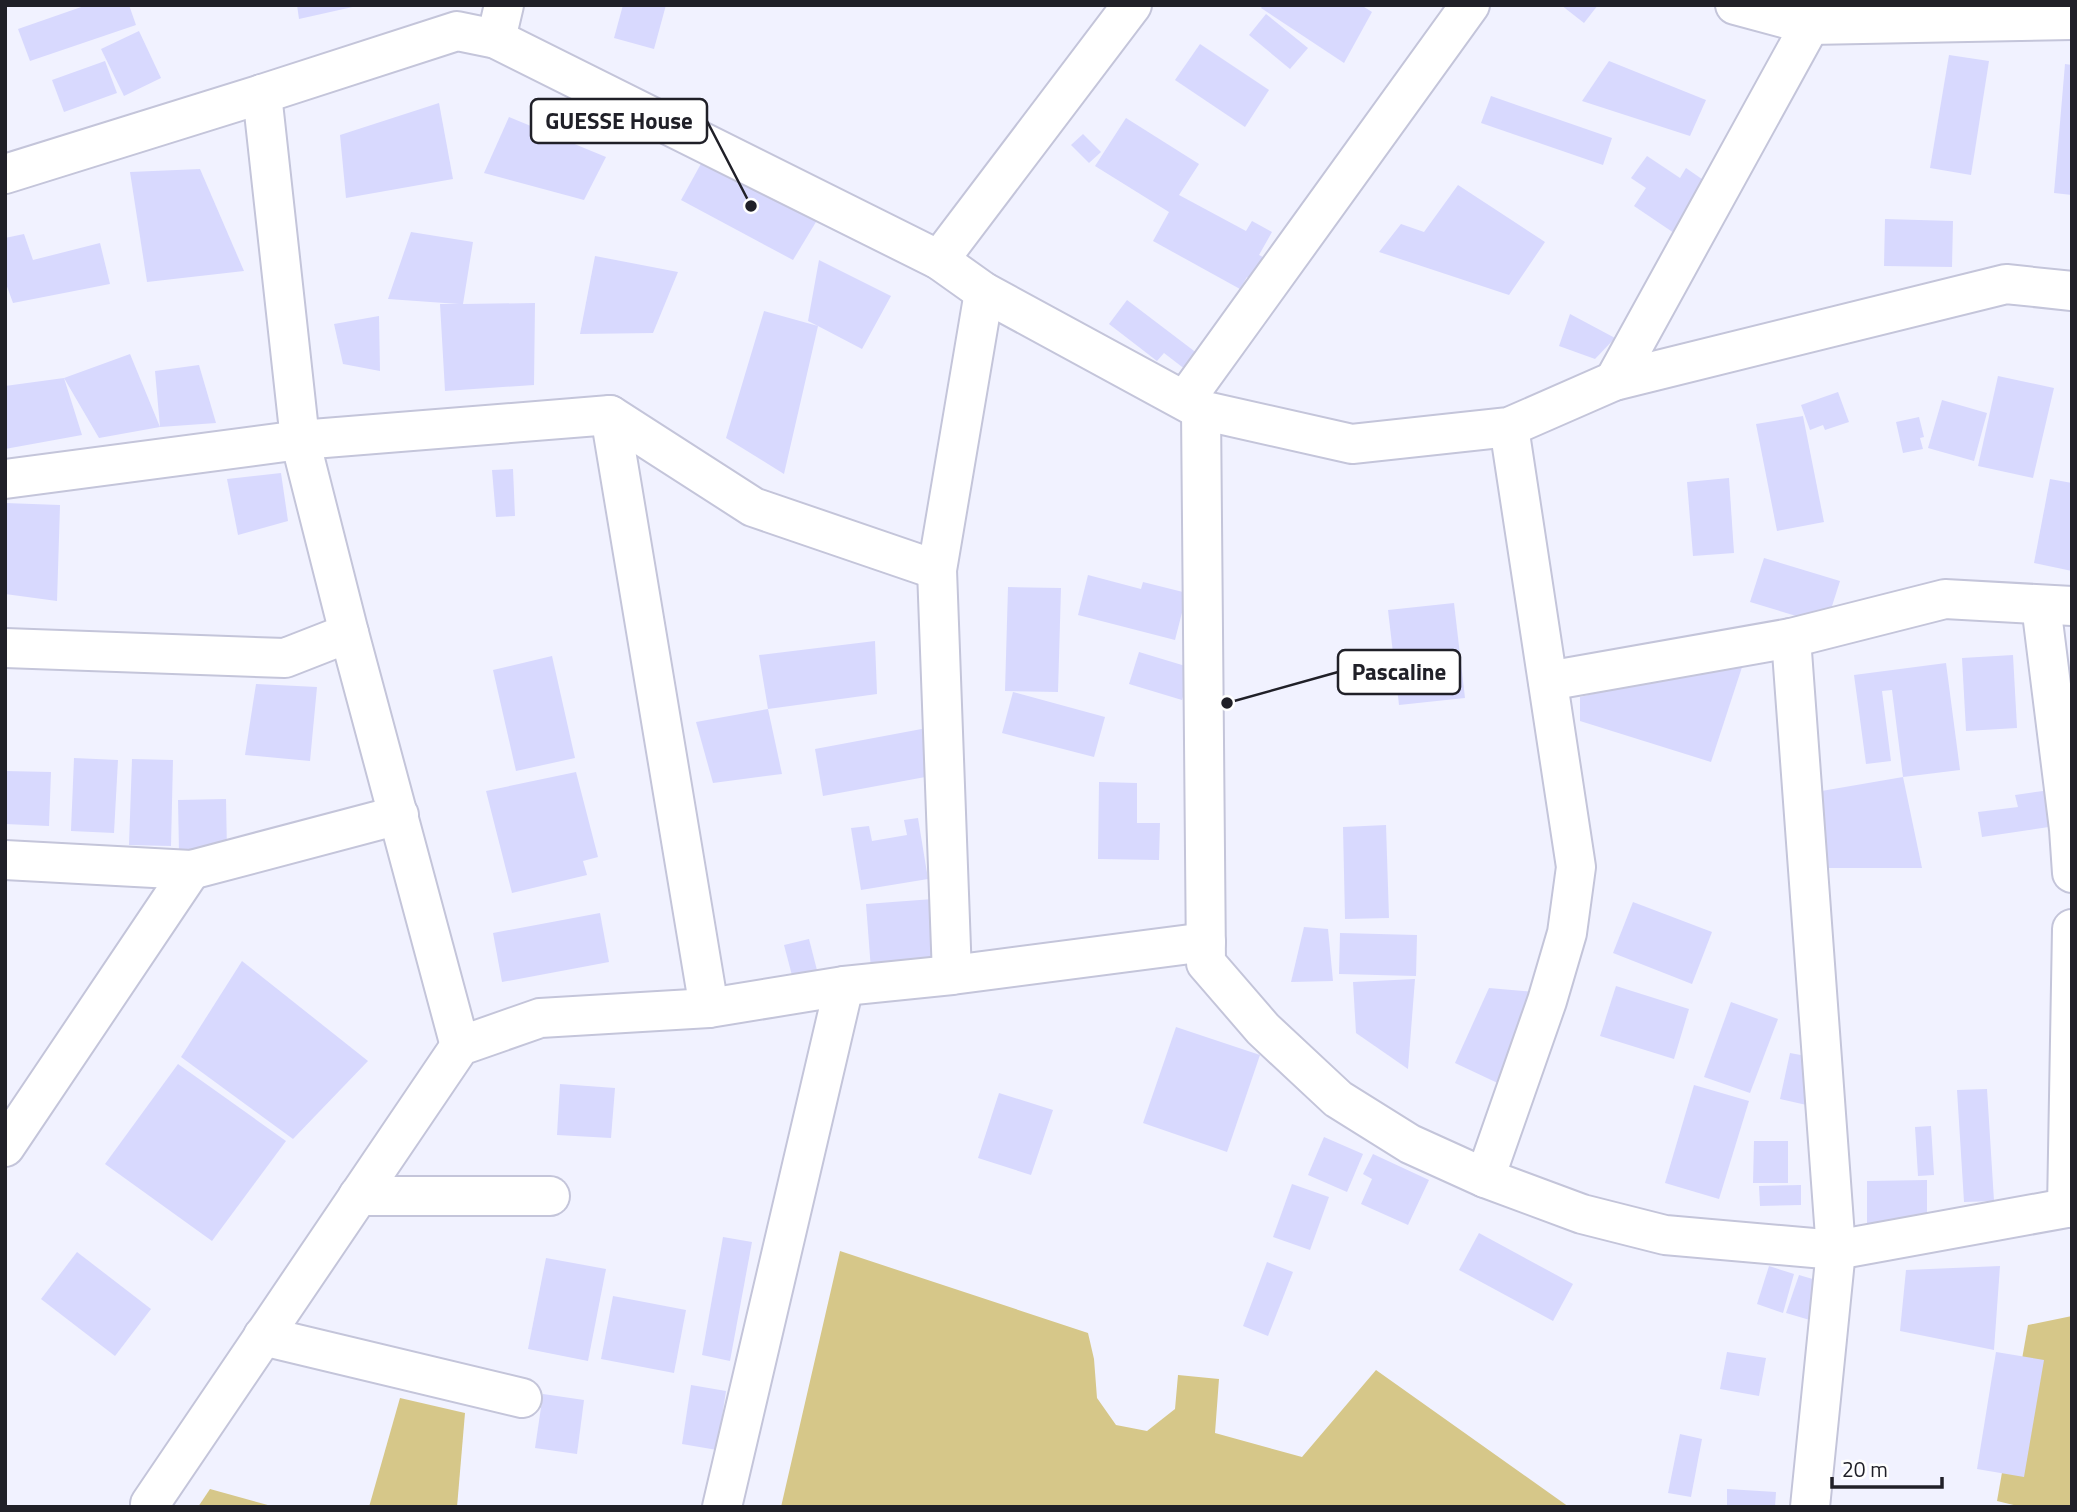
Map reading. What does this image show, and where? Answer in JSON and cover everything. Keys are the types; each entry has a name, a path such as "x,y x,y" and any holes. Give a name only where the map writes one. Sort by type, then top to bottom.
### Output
{"street":[{"path":"939,260 1132,5"},
{"path":"1470,5 1193,405 1206,963 1263,1030 1338,1099 1410,1144 1485,1178 1582,1214 1665,1235 1836,1250 2069,1207 2072,929"},
{"path":"1735,5 1810,25 2072,20"},
{"path":"5,174 457,31 500,22 939,260 984,292 1193,405 1352,444 1509,427 1614,381 2006,284 2072,291"},
{"path":"1614,381 1810,25"},
{"path":"262,94 300,440 460,1046"},
{"path":"952,975 937,570 984,292"},
{"path":"610,415 709,1008"},
{"path":"5,479 300,440 610,415 753,507 937,570"},
{"path":"1485,1178 1547,1001 1567,933 1576,867 1509,427"},
{"path":"1548,681 1791,638 1945,599 2056,606 2072,873"},
{"path":"5,648 285,658 349,633"},
{"path":"1791,638 1836,1250 1810,1507"},
{"path":"5,860 191,870 399,815"},
{"path":"5,1147 191,870"},
{"path":"150,1504 460,1046 540,1018 709,1008 844,986 952,975 1206,942"},
{"path":"722,1507 844,986"},
{"path":"358,1196 550,1196"},
{"path":"263,1336 522,1398"}],"shaded area":[{"path":"840,1251 1088,1333 1094,1359 1097,1398 1116,1425 1147,1431 1175,1409 1178,1375 1219,1379 1215,1433 1302,1457 1376,1370 1569,1507 781,1507"},
{"path":"2072,1316 2072,1507 2022,1507 1997,1501 2028,1325"},
{"path":"400,1398 465,1413 457,1507 369,1507"},
{"path":"210,1489 275,1507 198,1507"}],"building":[{"path":"87,5 129,5 136,25 30,61 18,29"},
{"path":"297,5 357,5 357,6 299,19"},
{"path":"623,5 666,5 654,49 614,38"},
{"path":"1263,5 1361,5 1372,12 1344,63 1261,8"},
{"path":"1561,5 1598,5 1584,23"},
{"path":"1266,14 1308,48 1290,69 1249,35"},
{"path":"139,31 161,78 124,96 101,49"},
{"path":"1200,44 1269,90 1245,127 1175,80"},
{"path":"1949,55 1989,61 1971,175 1930,168"},
{"path":"105,61 117,93 64,112 52,80"},
{"path":"1609,61 1706,100 1690,136 1582,101"},
{"path":"2065,64 2072,65 2072,195 2054,193"},
{"path":"1491,96 1612,138 1603,165 1481,123"},
{"path":"439,103 453,179 346,198 340,135"},
{"path":"509,117 606,157 584,200 484,173"},
{"path":"1126,118 1199,164 1179,195 1246,231 1252,221 1272,232 1259,255 1269,260 1256,283 1247,277 1240,289 1153,241 1169,212 1095,166"},
{"path":"1083,134 1101,152 1089,163 1071,145"},
{"path":"708,151 822,212 793,260 681,200"},
{"path":"1647,156 1680,178 1686,168 1709,184 1674,233 1634,206 1646,188 1631,178"},
{"path":"200,169 244,271 147,282 130,172"},
{"path":"1458,185 1545,242 1509,295 1379,252 1401,224 1424,232"},
{"path":"1885,219 1953,221 1952,267 1884,266"},
{"path":"411,232 473,242 463,304 535,303 534,385 445,391 440,304 459,304 388,299"},
{"path":"24,234 33,260 100,243 110,284 13,303 5,281 5,238"},
{"path":"595,256 678,272 653,333 580,334"},
{"path":"819,260 891,296 862,349 808,321"},
{"path":"1127,300 1202,357 1190,373 1164,353 1157,361 1109,324"},
{"path":"764,311 818,326 784,474 726,438"},
{"path":"1570,314 1615,338 1595,359 1559,346"},
{"path":"379,316 380,371 343,364 334,324"},
{"path":"130,354 160,427 99,438 64,378"},
{"path":"199,365 216,423 160,427 155,371"},
{"path":"1998,376 2054,388 2033,478 1978,466"},
{"path":"64,378 82,435 5,449 5,386"},
{"path":"1838,392 1849,422 1825,430 1823,425 1810,430 1801,405"},
{"path":"1942,400 1987,413 1974,461 1928,448"},
{"path":"1803,416 1824,522 1777,531 1756,424"},
{"path":"1919,417 1924,437 1920,438 1923,449 1903,453 1896,422"},
{"path":"513,469 515,516 496,517 492,470"},
{"path":"281,473 288,521 238,535 227,479"},
{"path":"1729,478 1734,553 1693,556 1687,482"},
{"path":"2050,479 2072,483 2072,571 2034,563"},
{"path":"5,503 60,505 57,601 5,594"},
{"path":"1764,558 1840,581 1826,625 1750,602"},
{"path":"1088,575 1141,589 1143,582 1187,593 1175,640 1078,615"},
{"path":"1008,587 1061,588 1058,692 1005,691"},
{"path":"1454,603 1465,698 1399,705 1388,610"},
{"path":"875,641 877,694 768,709 759,655"},
{"path":"1139,652 1192,668 1182,700 1129,684"},
{"path":"2013,655 2017,728 1966,731 1962,658"},
{"path":"552,656 575,758 516,771 493,670"},
{"path":"1745,658 1711,762 1580,721 1580,697"},
{"path":"1946,663 1960,770 1903,777 1892,690 1882,691 1891,761 1866,764 1854,675"},
{"path":"256,684 317,687 310,761 245,755"},
{"path":"1013,692 1105,717 1094,757 1002,733"},
{"path":"768,709 782,774 713,783 696,722"},
{"path":"927,728 936,775 823,796 815,749"},
{"path":"74,758 118,760 114,833 71,831"},
{"path":"132,759 173,760 171,846 129,845"},
{"path":"5,771 51,772 49,826 5,824"},
{"path":"576,772 598,857 583,861 587,875 512,893 486,791"},
{"path":"1903,777 1922,868 1817,868 1810,793"},
{"path":"1099,782 1137,783 1137,823 1160,823 1159,860 1098,859"},
{"path":"2057,789 2062,825 1982,837 1978,812 2018,807 2015,795"},
{"path":"226,799 227,852 179,852 178,800"},
{"path":"918,818 928,879 861,890 851,828 869,826 872,841 907,835 904,820"},
{"path":"1386,825 1389,918 1345,919 1343,827"},
{"path":"933,899 946,965 871,970 866,904"},
{"path":"1633,902 1712,932 1692,984 1613,953"},
{"path":"600,913 609,962 502,982 493,933"},
{"path":"1304,927 1328,929 1333,981 1291,982"},
{"path":"1340,933 1417,935 1416,976 1339,974"},
{"path":"809,939 819,978 794,983 784,945"},
{"path":"242,961 368,1061 293,1139 181,1057"},
{"path":"1415,979 1408,1069 1356,1033 1353,982"},
{"path":"1616,986 1689,1009 1674,1059 1600,1036"},
{"path":"1489,988 1548,993 1504,1086 1455,1063"},
{"path":"1731,1002 1778,1019 1750,1093 1704,1077"},
{"path":"1176,1027 1260,1055 1227,1152 1143,1123"},
{"path":"1790,1053 1822,1059 1811,1106 1780,1099"},
{"path":"178,1064 286,1141 212,1241 105,1164"},
{"path":"560,1084 615,1088 611,1138 557,1135"},
{"path":"1694,1085 1749,1101 1719,1199 1665,1183"},
{"path":"1987,1089 1994,1201 1964,1202 1957,1090"},
{"path":"999,1093 1053,1110 1031,1175 978,1158"},
{"path":"1931,1126 1934,1175 1918,1176 1915,1127"},
{"path":"1324,1137 1363,1154 1347,1192 1308,1175"},
{"path":"1754,1141 1788,1141 1788,1183 1753,1183"},
{"path":"1373,1154 1429,1180 1408,1225 1361,1204 1372,1179 1363,1174"},
{"path":"1927,1180 1927,1228 1867,1229 1867,1181"},
{"path":"1292,1184 1329,1197 1310,1250 1273,1237"},
{"path":"1801,1185 1801,1205 1760,1206 1759,1186"},
{"path":"1479,1233 1573,1284 1553,1321 1459,1270"},
{"path":"723,1237 752,1242 730,1361 702,1355"},
{"path":"77,1252 151,1309 115,1356 41,1299"},
{"path":"546,1258 606,1269 588,1361 528,1349"},
{"path":"1267,1262 1293,1272 1268,1336 1243,1326"},
{"path":"1769,1266 1794,1274 1783,1313 1757,1304"},
{"path":"2000,1266 1994,1350 1900,1331 1906,1270"},
{"path":"1799,1275 1833,1285 1820,1323 1786,1313"},
{"path":"613,1296 686,1310 674,1373 601,1359"},
{"path":"1727,1352 1766,1358 1759,1396 1720,1389"},
{"path":"1996,1352 2044,1360 2024,1477 1977,1469"},
{"path":"691,1385 726,1391 717,1450 682,1444"},
{"path":"543,1394 584,1400 577,1454 535,1448"},
{"path":"1680,1434 1702,1439 1691,1497 1668,1493"},
{"path":"1727,1489 1776,1492 1775,1507 1727,1507"}],"place":[{"name":"GUESSE House","path":"751,206"},
{"name":"Pascaline","path":"1227,703"}]}
